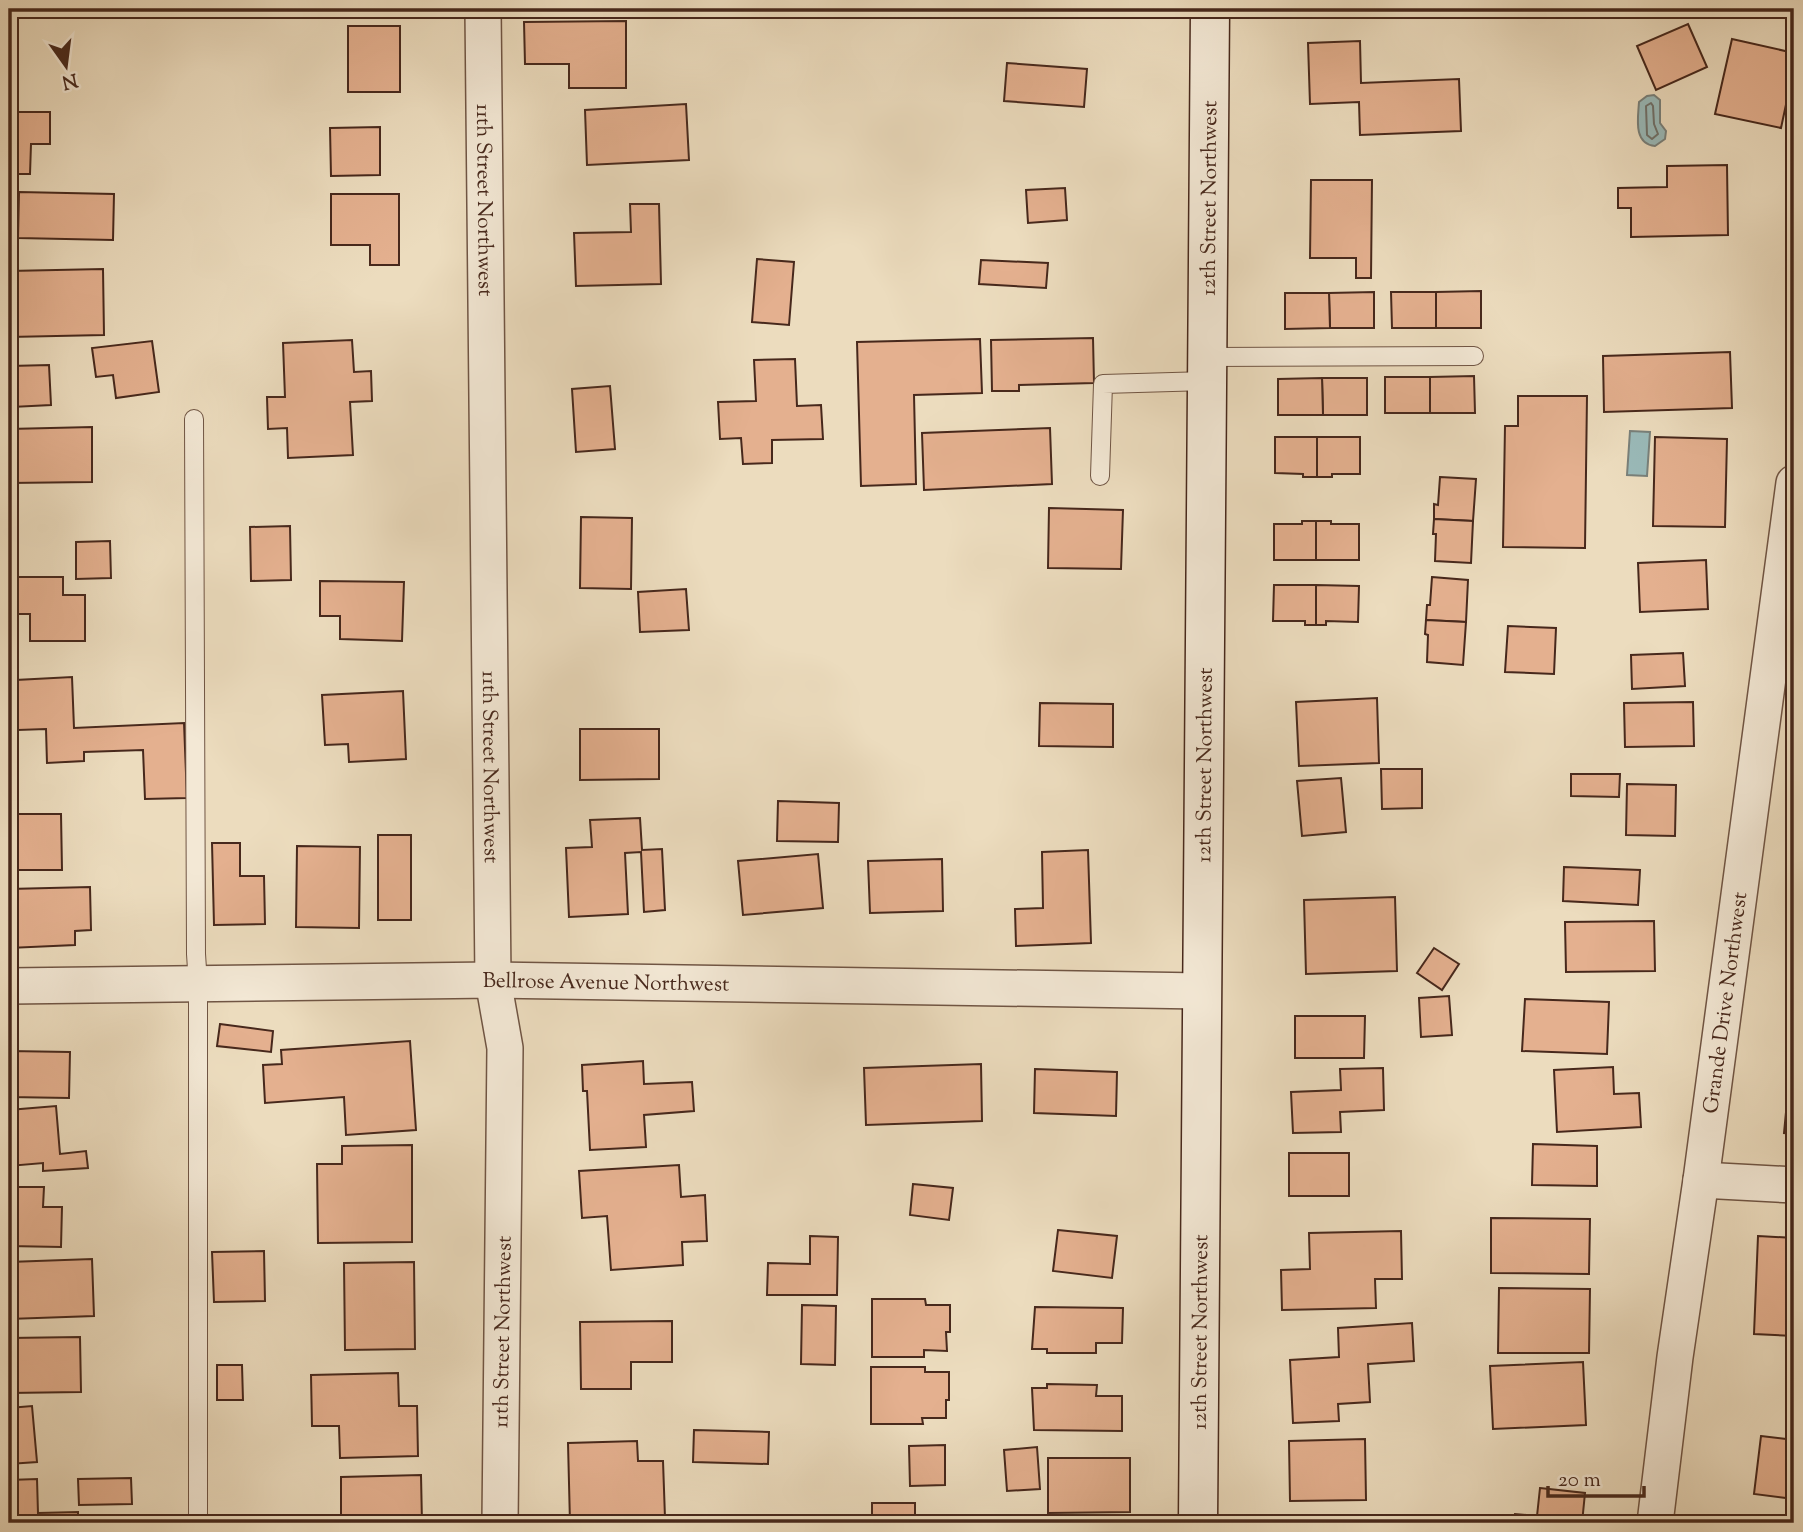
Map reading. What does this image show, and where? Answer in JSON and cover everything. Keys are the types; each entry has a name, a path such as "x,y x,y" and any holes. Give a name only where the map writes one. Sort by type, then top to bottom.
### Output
{"street":[{"name":"11th Street Northwest","path":"483,9 493,980 505,1048 500,1523"},
{"name":"12th Street Northwest","path":"1198,1523 1210,9"},
{"name":"Grande Drive Northwest","path":"1655,1523 1675,1357 1786,597 1794,483"},
{"name":"Bellrose Avenue Northwest","path":"9,986 493,980 1202,991"},
{"path":"1701,1180 1794,1185"}],"lane":[{"path":"1100,476 1103,384 1207,369 1474,356"},
{"path":"194,419 198,1523"}],"water":[{"path":"1654,95 1660,100 1660,123 1666,131 1665,139 1655,146 1643,141 1638,129 1639,102"},
{"path":"1630,431 1650,432 1647,476 1627,475"}],"building":[{"path":"626,21 626,88 569,88 569,64 525,64 524,22"},
{"path":"1688,24 1707,67 1656,90 1637,46"},
{"path":"348,26 400,26 400,92 348,92"},
{"path":"1732,39 1794,53 1794,67 1781,128 1715,114"},
{"path":"1360,41 1361,83 1459,79 1461,131 1360,135 1359,102 1310,104 1308,43"},
{"path":"1007,63 1087,69 1084,107 1004,101"},
{"path":"686,104 689,160 587,165 585,110"},
{"path":"9,112 50,112 50,144 31,144 30,174 9,174"},
{"path":"380,127 380,175 331,176 330,128"},
{"path":"1727,165 1728,235 1631,237 1631,208 1618,208 1618,188 1667,187 1667,166"},
{"path":"1311,180 1372,180 1371,278 1356,278 1356,258 1310,258"},
{"path":"1065,188 1067,220 1028,223 1026,190"},
{"path":"19,192 114,194 113,240 18,238"},
{"path":"331,194 399,194 399,265 370,265 370,245 331,245"},
{"path":"630,204 659,204 661,284 576,286 574,233 631,232"},
{"path":"757,259 794,262 789,325 752,322"},
{"path":"981,260 1048,263 1046,288 979,284"},
{"path":"103,269 104,335 9,337 9,271"},
{"path":"1481,291 1481,328 1436,328 1436,292"},
{"path":"1374,292 1374,328 1330,328 1329,293"},
{"path":"1391,292 1436,292 1436,328 1392,328"},
{"path":"1285,293 1329,293 1330,328 1285,329"},
{"path":"1093,338 1094,383 1019,385 1019,391 992,391 991,340"},
{"path":"980,339 982,393 914,395 916,484 861,486 857,342"},
{"path":"352,340 354,372 371,371 372,401 350,402 353,455 288,458 287,428 268,429 267,397 285,397 283,343"},
{"path":"152,341 159,392 116,398 113,375 96,377 92,348"},
{"path":"1730,352 1732,408 1604,412 1603,356"},
{"path":"795,359 797,406 821,405 823,439 772,440 772,463 743,464 741,438 720,439 718,402 756,401 754,360"},
{"path":"49,365 51,405 12,407 10,366"},
{"path":"1474,376 1475,413 1430,413 1430,377"},
{"path":"1385,377 1430,377 1430,413 1385,413"},
{"path":"1322,378 1367,378 1367,415 1323,415"},
{"path":"1322,378 1323,415 1278,415 1278,379"},
{"path":"610,386 615,449 576,452 572,389"},
{"path":"1518,396 1587,396 1585,548 1503,547 1505,426 1518,426"},
{"path":"92,427 92,482 9,483 9,429"},
{"path":"1050,428 1052,484 924,490 922,433"},
{"path":"1275,437 1317,437 1317,477 1275,473"},
{"path":"1317,437 1360,437 1360,474 1317,477"},
{"path":"1655,437 1727,439 1725,527 1653,526"},
{"path":"1440,477 1476,479 1473,521 1434,519 1434,504 1438,505"},
{"path":"1049,508 1123,510 1121,569 1048,568"},
{"path":"581,517 632,518 631,589 580,588"},
{"path":"1434,519 1473,521 1471,563 1435,561"},
{"path":"1302,521 1316,521 1316,560 1274,560 1274,524 1302,524"},
{"path":"1316,521 1359,524 1359,560 1316,560"},
{"path":"290,526 291,580 251,581 250,527"},
{"path":"110,541 111,578 76,579 76,542"},
{"path":"1706,560 1708,609 1640,612 1638,563"},
{"path":"10,577 63,577 63,595 85,595 85,641 30,641 30,614 10,614"},
{"path":"1432,577 1468,580 1466,622 1426,620"},
{"path":"320,581 404,582 402,641 340,639 340,616 320,616"},
{"path":"1274,585 1316,585 1316,625 1305,625 1305,621 1273,621"},
{"path":"1316,585 1359,586 1358,622 1326,621 1326,625 1316,625"},
{"path":"686,589 689,630 640,632 638,592"},
{"path":"1426,620 1466,622 1463,665 1427,662"},
{"path":"1508,626 1556,628 1554,674 1505,672"},
{"path":"1683,653 1685,686 1632,689 1631,655"},
{"path":"72,677 74,728 184,723 187,798 145,799 143,750 84,752 84,761 47,763 46,729 18,730 16,680"},
{"path":"403,691 406,759 349,762 348,744 325,745 322,695"},
{"path":"1377,698 1379,763 1299,766 1296,702"},
{"path":"1693,702 1694,746 1625,747 1624,703"},
{"path":"1040,703 1113,704 1113,747 1039,746"},
{"path":"580,729 659,729 659,779 580,780"},
{"path":"1381,769 1422,769 1422,808 1382,809"},
{"path":"1571,774 1620,774 1619,797 1571,796"},
{"path":"1341,778 1346,832 1302,836 1297,781"},
{"path":"1627,784 1676,785 1675,836 1626,835"},
{"path":"778,801 839,803 838,842 777,841"},
{"path":"9,814 61,814 62,870 9,870"},
{"path":"640,818 642,850 662,849 665,910 644,912 641,852 625,853 628,914 569,917 566,848 592,847 590,820"},
{"path":"378,835 411,835 411,920 378,920"},
{"path":"212,843 240,843 240,876 264,876 265,924 214,925"},
{"path":"297,846 360,847 359,928 296,927"},
{"path":"1088,850 1091,943 1016,946 1015,909 1043,908 1042,852"},
{"path":"818,854 823,908 743,915 738,861"},
{"path":"942,859 943,911 870,913 868,861"},
{"path":"1564,867 1640,870 1638,905 1563,901"},
{"path":"90,887 91,930 75,931 75,945 9,948 9,889"},
{"path":"1395,897 1397,971 1306,974 1304,900"},
{"path":"1654,921 1655,971 1566,972 1565,922"},
{"path":"1434,948 1459,964 1442,990 1417,973"},
{"path":"1449,996 1452,1035 1421,1037 1419,998"},
{"path":"1525,999 1609,1002 1607,1054 1522,1051"},
{"path":"1295,1016 1365,1016 1364,1058 1295,1058"},
{"path":"220,1024 273,1031 271,1052 217,1046"},
{"path":"410,1041 416,1130 346,1135 344,1097 265,1103 263,1065 282,1064 281,1050"},
{"path":"9,1051 70,1052 69,1098 9,1097"},
{"path":"643,1061 644,1084 692,1082 694,1111 644,1115 646,1147 590,1150 587,1091 583,1091 582,1065"},
{"path":"981,1064 982,1121 866,1125 864,1068"},
{"path":"1613,1067 1614,1094 1639,1093 1641,1127 1557,1132 1554,1070"},
{"path":"1383,1068 1384,1110 1340,1112 1341,1132 1293,1133 1291,1092 1341,1090 1340,1069"},
{"path":"1035,1069 1117,1072 1116,1116 1034,1113"},
{"path":"1790,1070 1794,1071 1794,1134 1784,1133"},
{"path":"56,1106 60,1154 86,1151 88,1168 43,1171 43,1163 9,1166 9,1110"},
{"path":"1533,1144 1597,1146 1597,1186 1532,1185"},
{"path":"412,1145 412,1242 318,1243 317,1164 342,1164 342,1146"},
{"path":"1289,1153 1349,1153 1349,1196 1289,1196"},
{"path":"679,1165 681,1197 705,1195 707,1241 682,1242 683,1265 611,1270 607,1216 582,1218 579,1171"},
{"path":"913,1184 953,1188 949,1220 910,1215"},
{"path":"9,1187 44,1187 43,1207 62,1207 61,1247 9,1246"},
{"path":"1491,1218 1590,1219 1589,1274 1491,1273"},
{"path":"1058,1230 1117,1236 1112,1278 1053,1271"},
{"path":"1401,1231 1402,1279 1375,1279 1376,1308 1282,1310 1281,1270 1310,1269 1309,1233"},
{"path":"810,1236 838,1237 837,1295 767,1295 768,1263 810,1264"},
{"path":"1758,1236 1794,1238 1794,1336 1754,1334"},
{"path":"264,1251 265,1301 214,1302 212,1252"},
{"path":"92,1259 94,1316 9,1319 9,1262"},
{"path":"414,1262 415,1349 345,1350 344,1263"},
{"path":"1499,1288 1590,1289 1589,1353 1498,1353"},
{"path":"872,1299 925,1299 926,1305 950,1305 950,1332 946,1332 947,1351 924,1350 924,1357 872,1357"},
{"path":"802,1305 836,1306 835,1365 801,1364"},
{"path":"1035,1307 1123,1308 1122,1343 1096,1343 1096,1353 1047,1353 1047,1349 1032,1349"},
{"path":"672,1321 672,1362 631,1362 631,1389 581,1389 580,1322"},
{"path":"1412,1323 1414,1361 1368,1364 1370,1402 1338,1404 1339,1421 1293,1423 1290,1360 1339,1357 1338,1328"},
{"path":"80,1337 81,1392 9,1393 9,1338"},
{"path":"1583,1362 1586,1425 1493,1429 1490,1366"},
{"path":"217,1365 242,1365 243,1400 217,1400"},
{"path":"871,1367 925,1367 925,1372 949,1372 946,1418 922,1418 923,1424 871,1424"},
{"path":"398,1373 399,1406 417,1406 418,1456 340,1458 339,1426 312,1426 311,1375"},
{"path":"1047,1384 1097,1385 1096,1396 1122,1396 1122,1431 1034,1430 1032,1388 1047,1388"},
{"path":"32,1406 37,1462 9,1464 9,1408"},
{"path":"694,1430 769,1432 768,1464 693,1462"},
{"path":"1761,1436 1794,1440 1794,1499 1754,1494"},
{"path":"1365,1439 1366,1500 1290,1501 1289,1441"},
{"path":"637,1441 638,1461 663,1461 665,1518 712,1516 712,1523 570,1523 568,1443"},
{"path":"945,1445 945,1485 910,1486 909,1446"},
{"path":"1037,1447 1040,1489 1007,1491 1004,1450"},
{"path":"1048,1458 1130,1458 1130,1512 1048,1513"},
{"path":"421,1475 422,1523 341,1523 341,1477"},
{"path":"131,1478 132,1504 79,1505 78,1479"},
{"path":"37,1479 38,1513 78,1512 78,1523 9,1523 9,1480"},
{"path":"1540,1488 1585,1493 1582,1523 1514,1523 1515,1514 1537,1516"},
{"path":"872,1503 915,1503 915,1523 872,1523"},
{"path":"997,1517 998,1523 956,1523 955,1518"},
{"path":"1346,1517 1346,1523 1309,1523 1309,1518"}]}
